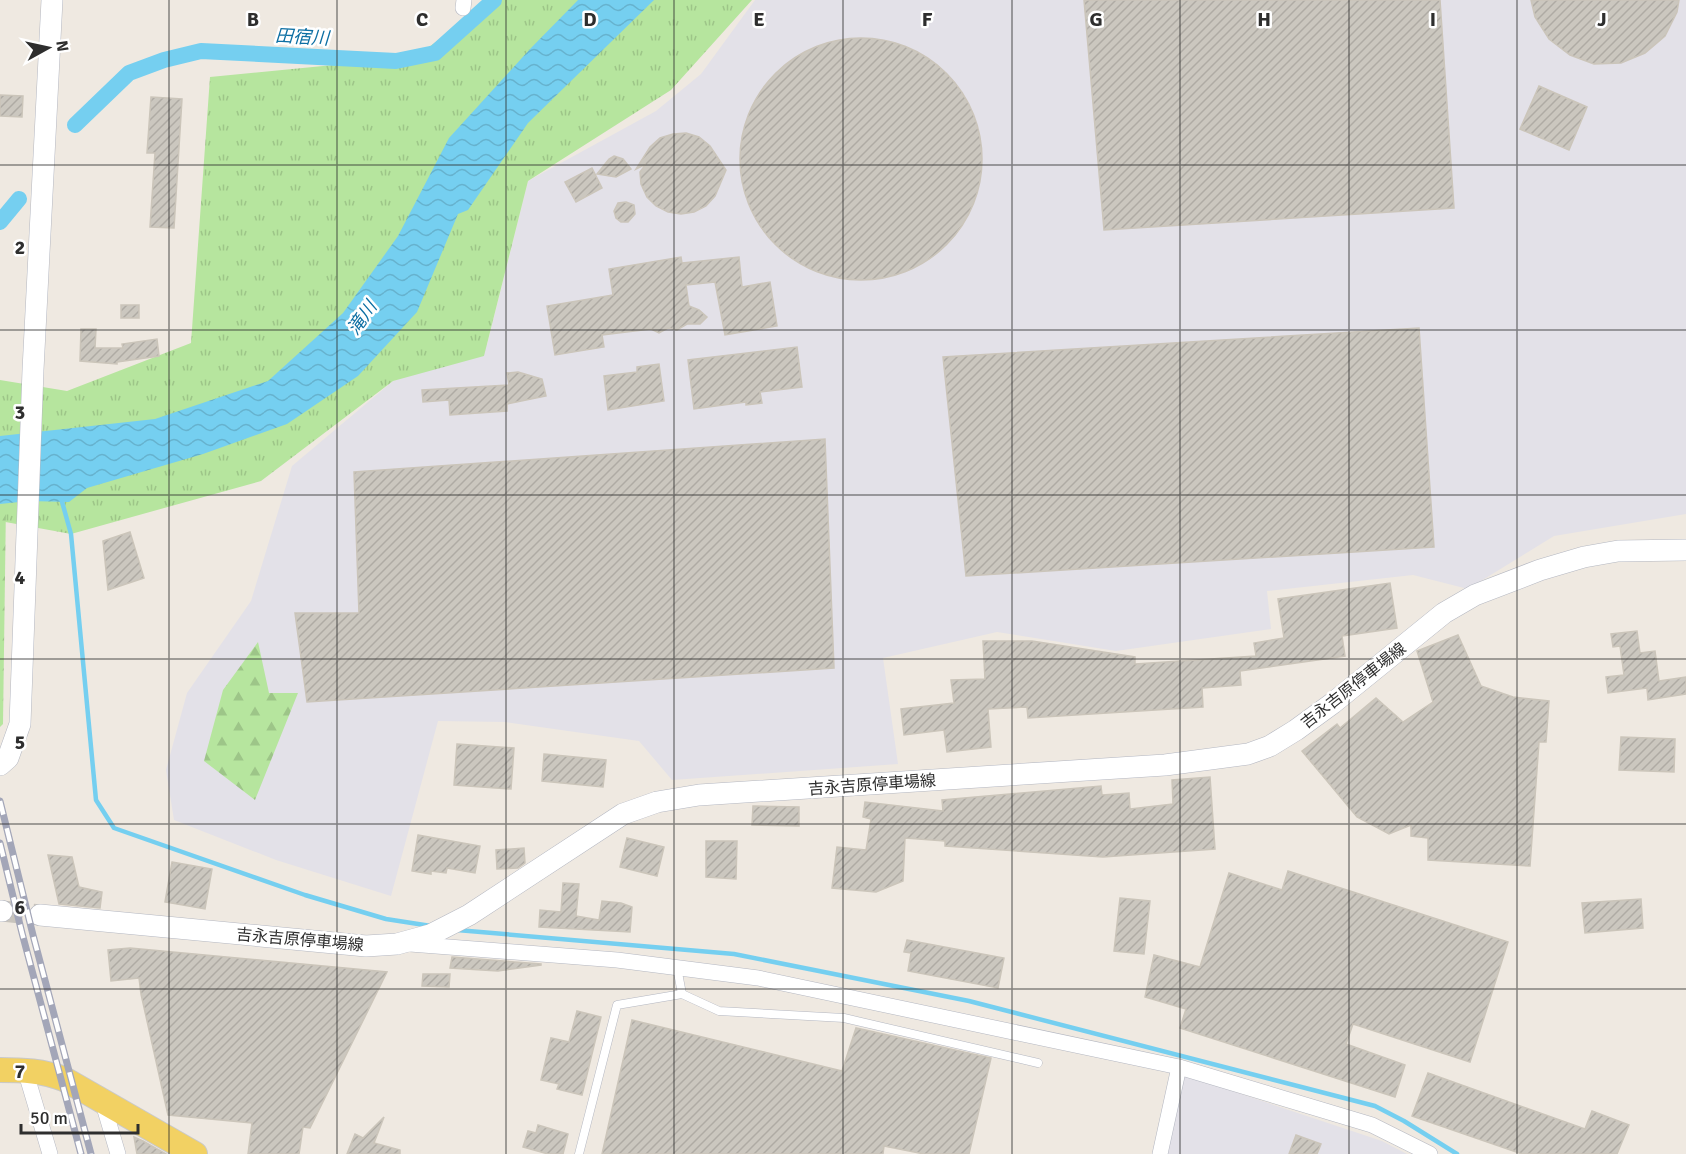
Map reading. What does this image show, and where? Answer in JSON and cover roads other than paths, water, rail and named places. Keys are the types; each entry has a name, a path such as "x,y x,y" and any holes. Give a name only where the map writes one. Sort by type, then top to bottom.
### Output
{"main road":[{"path":"0,765 8,758 20,724 33,370 52,0"},
{"name":"吉永吉原停車場線","path":"40,915 366,946 397,944 430,935 469,915 623,814 657,802 699,795 1165,765 1248,754 1270,746 1296,730 1444,613 1475,595 1540,570 1584,557 1618,551 1686,550"},
{"path":"0,1070 49,1073 64,1079 195,1154"}],"street":[{"path":"397,944 617,960 758,978 1179,1067 1372,1125 1430,1154"},
{"path":"1160,1154 1179,1067"},
{"path":"25,1070 50,1154"},
{"path":"102,1100 118,1154"}],"lane":[{"path":"677,967 682,994"},
{"path":"579,1154 617,1005 682,994 719,1011 844,1018 1038,1062"}],"water":[{"name":"滝川","path":"578,0 654,0 528,123 468,210 458,214 417,312 358,376 287,424 203,454 87,488 69,502 29,501 0,504 0,436 155,419 268,381 343,313 398,236 449,138"}],"waterway":[{"name":"田宿川","path":"75,125 129,73 164,60 201,51 396,61 435,53 494,0"},
{"name":"田宿川","path":"0,222 19,199"},
{"path":"61,498 71,534 96,800 114,828 305,895 386,919 431,926"},
{"path":"457,930 734,954 969,1001 1375,1106 1457,1154"}],"tunnel":[{"path":"2,911 40,915"}],"railway":[{"path":"0,801 91,1154"},
{"path":"0,843 81,1154"}]}
